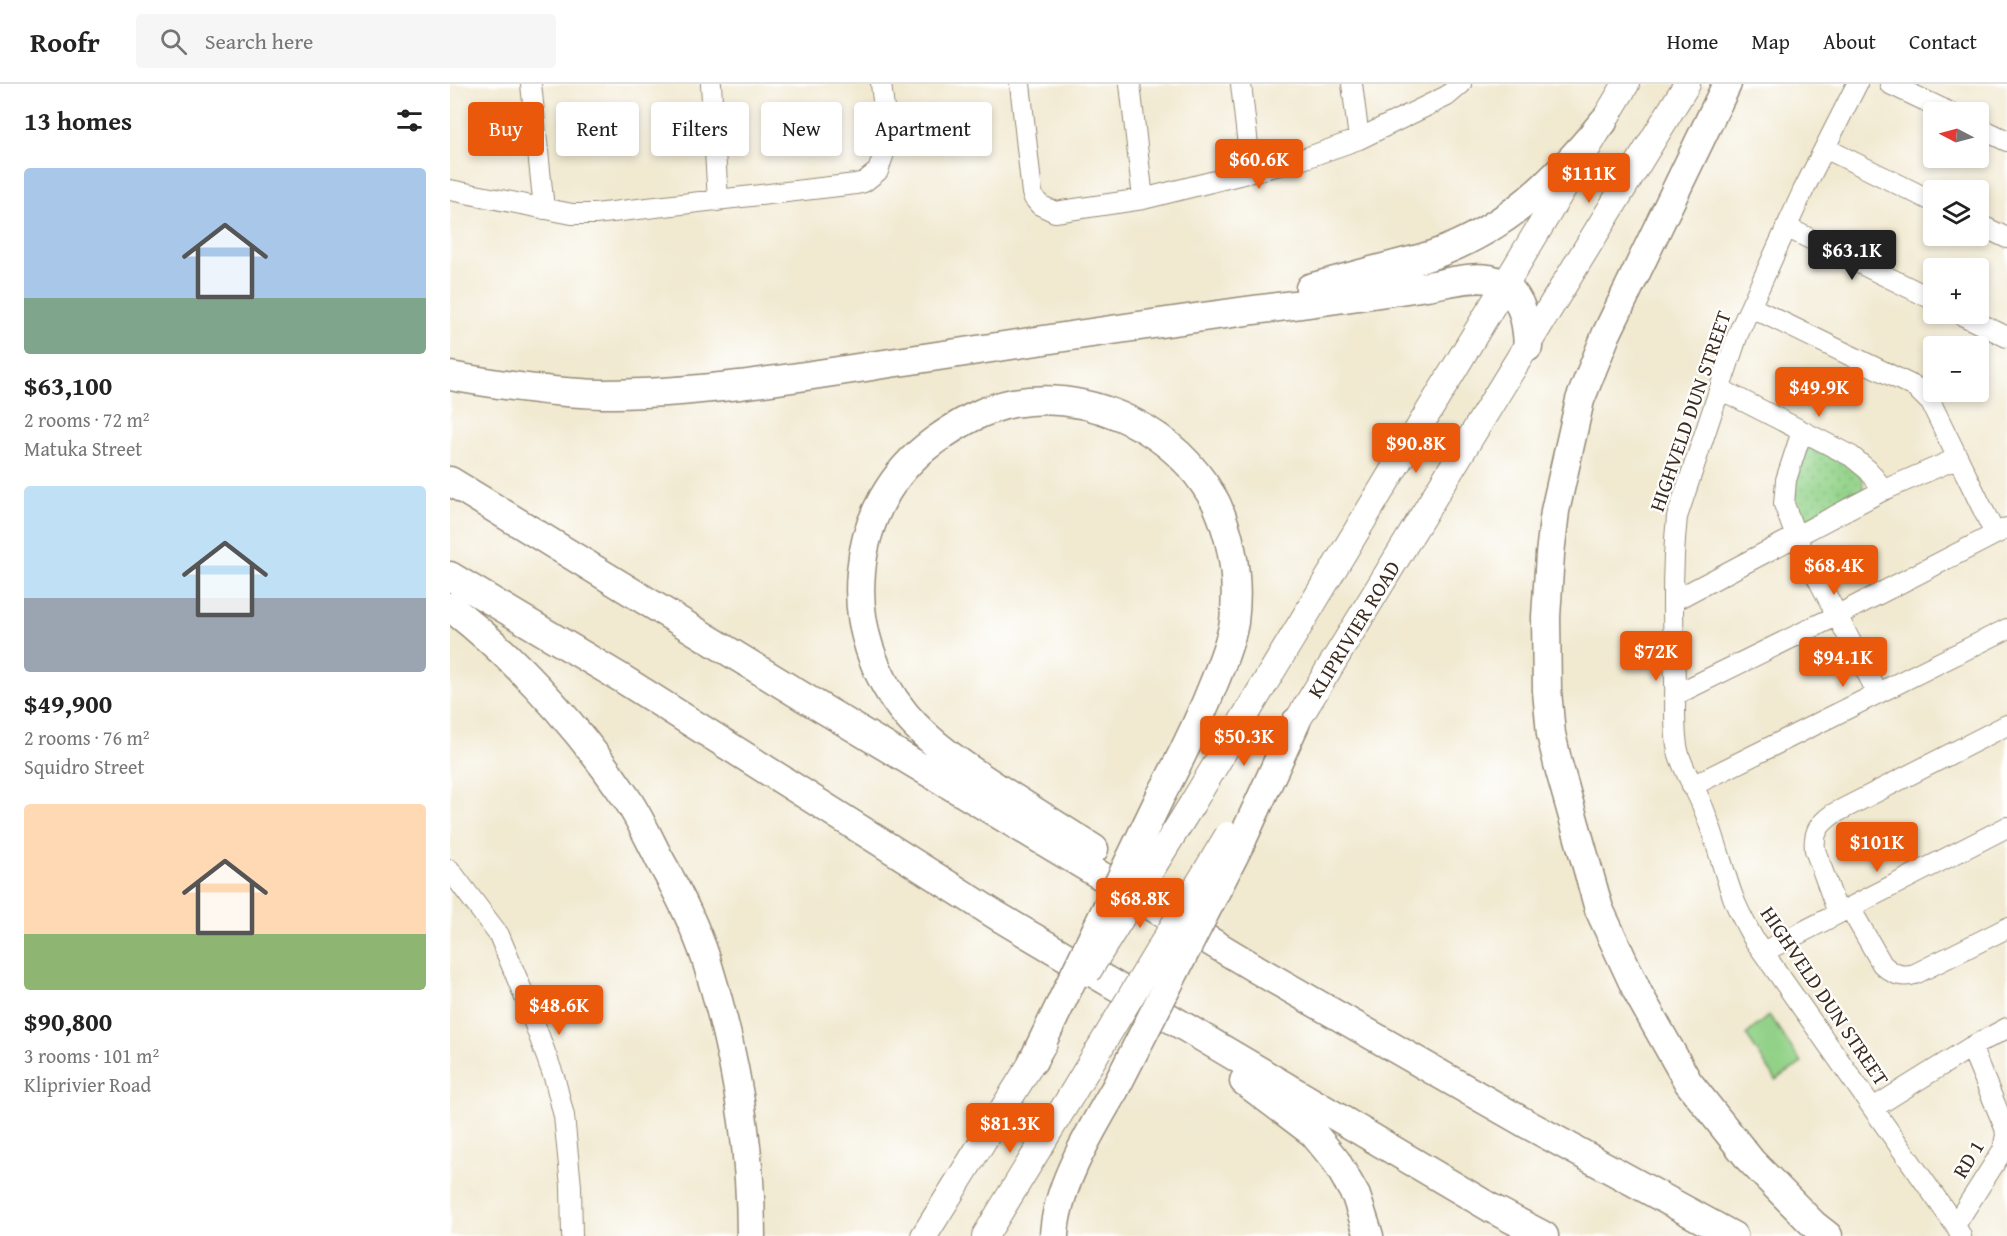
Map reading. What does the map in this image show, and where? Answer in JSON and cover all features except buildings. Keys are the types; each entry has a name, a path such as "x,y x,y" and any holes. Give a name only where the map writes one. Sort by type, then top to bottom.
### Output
{"highway":[{"path":"1727,84 1611,324 1581,400 1557,501 1550,554 1546,617 1547,691 1551,734 1558,764 1599,909 1638,993 1688,1082 1751,1161 1814,1225 1828,1236"},
{"path":"1227,313 1432,255 1473,237 1514,212 1545,188 1570,163 1603,122"},
{"path":"450,376 565,392 602,394 690,390 860,368 1227,313 1468,280 1491,280 1504,285 1519,301 1527,323 1528,347"},
{"path":"1034,1061 1049,1031 1160,797 1184,751 1210,693 1233,624 1235,574 1231,542 1216,503 1196,472 1177,451 1139,425 1104,411 1080,404 1024,402 998,407 958,424 918,453 905,466 881,502 867,535 862,557 860,607 870,651 885,684 907,716 929,738 966,767 1098,852 1247,943 1339,1016"},
{"path":"450,481 800,695 1258,970 1527,1124 1733,1236"},
{"path":"450,576 621,678 922,870 1481,1202 1544,1236"},
{"path":"450,607 484,634 519,667 578,733 627,798 675,887 705,957 727,1041 744,1128 751,1236"},
{"path":"1054,1236 1054,1225 1063,1196 1082,1147 1115,1089 1235,837 1296,722"},
{"path":"922,870 1020,946 1253,1086 1313,1133 1336,1161 1356,1196 1369,1236"}],"main road":[{"path":"1049,1031 1192,804 1626,84"},
{"name":"KLIPRIVIER ROAD","path":"1296,722 1528,347 1687,84"},
{"path":"984,1236 1235,837"},
{"path":"924,1236 1034,1061"}],"street":[{"path":"531,84 544,209"},
{"path":"711,84 718,201"},
{"path":"450,190 572,214 595,214 856,184 864,182 878,171 888,141 881,84"},
{"path":"1020,84 1032,193 1040,205 1055,212 1143,199 1300,160 1359,139 1447,96 1461,84"},
{"path":"1130,84 1143,199"},
{"path":"1241,84 1251,172"},
{"path":"1352,84 1359,139"},
{"name":"HIGHVELD DUN STREET","path":"1857,84 1786,227 1738,334 1677,517 1673,601 1674,719 1679,754 1702,804 1733,899 1748,929 1958,1230"},
{"path":"1890,84 1928,102"},
{"path":"1989,132 2007,141"},
{"path":"1825,148 1923,197"},
{"path":"1786,227 1923,295"},
{"path":"1989,229 2007,238"},
{"path":"1675,695 2001,531 1958,458 1931,403 1916,387 1751,307"},
{"path":"1980,324 2007,337"},
{"path":"1720,389 1851,456 1868,470 1884,490"},
{"path":"1802,431 1786,480 1784,504 1796,537 1877,692"},
{"path":"1673,601 1884,490 1958,458"},
{"path":"1692,786 2007,629"},
{"path":"2007,725 1833,813 1820,823 1814,841 1815,850 1844,911 1889,971 1906,976 1915,974 2007,928"},
{"path":"1763,952 2007,827"},
{"path":"450,870 499,935 555,1080 564,1116 571,1186 572,1236"},
{"path":"1872,1108 1971,1047 2007,1028"},
{"name":"RD 1","path":"1958,1230 2003,1150 2006,1135 1971,1047"}],"green space":[{"path":"1806,447 1824,449 1860,473 1863,492 1801,524 1787,497"},
{"path":"1769,1015 1802,1063 1776,1080 1746,1035"}]}
